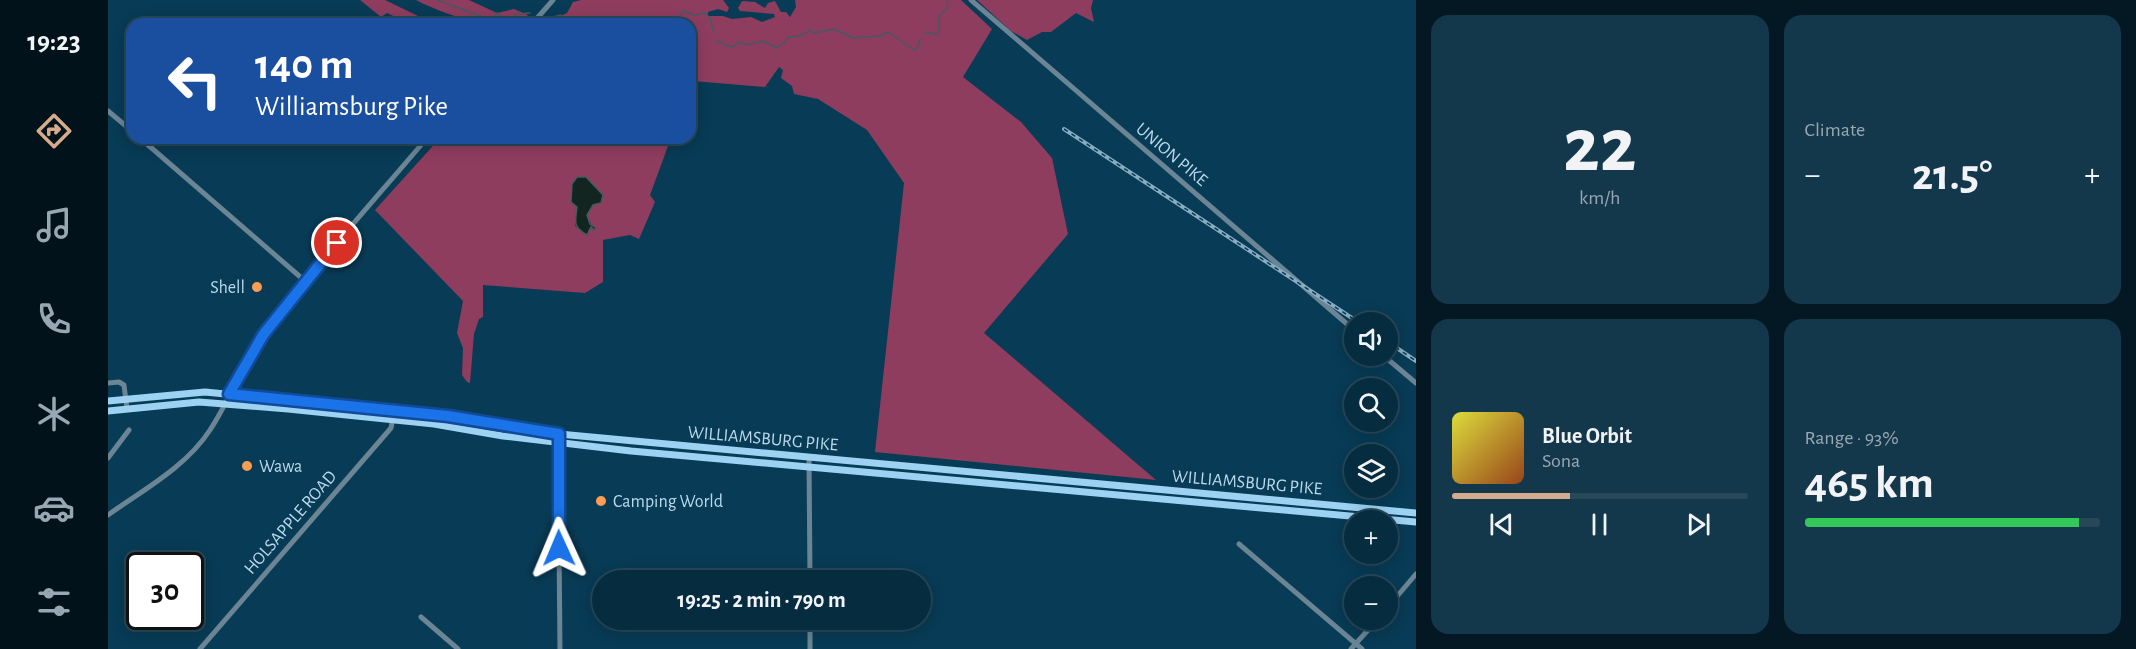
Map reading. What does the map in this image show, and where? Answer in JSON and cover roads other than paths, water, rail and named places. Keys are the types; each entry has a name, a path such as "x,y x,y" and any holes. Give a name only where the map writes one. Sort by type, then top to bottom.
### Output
{"main road":[{"name":"WILLIAMSBURG PIKE","path":"108,401 205,392 229,394 448,416 559,434 1416,513"},
{"name":"WILLIAMSBURG PIKE","path":"108,411 176,403 223,405 392,420 557,443 809,468 1416,522"}],"street":[{"path":"537,18 553,0"},
{"name":"UNION PIKE","path":"971,0 1344,321"},
{"path":"108,111 126,126"},
{"path":"147,144 305,280"},
{"path":"108,514 187,458 210,430 262,338 305,280 422,144"},
{"path":"1396,366 1416,383"},
{"path":"108,383 119,382 124,385 127,409"},
{"name":"HOLSAPPLE ROAD","path":"200,649 391,428 394,411"},
{"path":"108,458 129,430"},
{"path":"559,434 557,443 560,649"},
{"path":"809,457 810,570"},
{"path":"1239,544 1362,649"},
{"path":"1398,595 1416,574"},
{"path":"421,617 458,649"},
{"path":"810,630 810,649"},
{"path":"1351,649 1368,630"}],"waterway":[{"path":"437,0 486,18"},
{"path":"925,32 936,34 939,31 939,16 947,9 948,0"},
{"path":"678,18 683,11 695,15 705,13 710,18 714,33"},
{"path":"493,18 497,13 503,18"},
{"path":"511,18 517,14 530,13"},
{"path":"549,18 561,15 562,18"},
{"path":"716,41 732,47 740,42 747,45 763,41 777,48 788,37 800,36 811,30 814,33 834,29 853,38 880,36 888,32 914,50 917,49 920,39"}],"railway":[{"path":"1064,129 1344,313"},
{"path":"1398,349 1416,361"}],"place":[{"name":"Shell","path":"257,287"},
{"name":"Wawa","path":"247,466"},
{"name":"Camping World","path":"601,501"}]}
